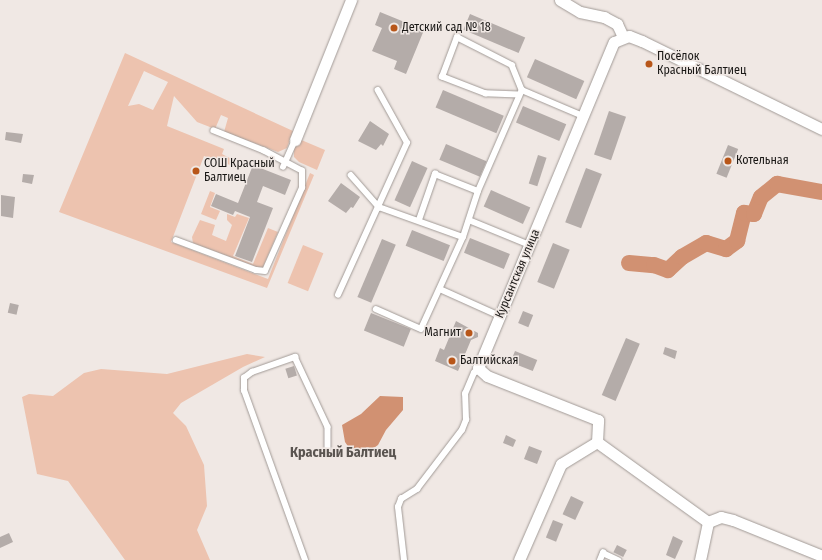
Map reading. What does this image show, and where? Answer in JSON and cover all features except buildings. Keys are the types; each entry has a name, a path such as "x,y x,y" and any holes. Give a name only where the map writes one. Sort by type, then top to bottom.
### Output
{"street":[{"path":"295,140 351,0"},
{"path":"560,0 580,12 604,17 617,24 621,38 642,41 822,129"},
{"name":"Курсантская улица","path":"479,370 478,364 530,245 611,48 621,38"},
{"path":"479,370 598,420 597,442"},
{"path":"597,442 708,522"},
{"path":"519,560 561,464 597,442"},
{"path":"708,522 721,518 733,520 822,556"},
{"path":"700,560 708,522"}],"lane":[{"path":"376,309 421,329 463,237 478,191 521,93 512,65 457,37 442,77 486,94 521,93 583,116"},
{"path":"338,295 407,143 378,91"},
{"path":"176,240 256,270 265,271 302,184 302,171 284,165 214,131"},
{"path":"284,165 295,140"},
{"path":"351,174 379,207 419,220 463,237"},
{"path":"419,220 435,174 478,191"},
{"path":"469,220 530,245"},
{"path":"440,289 500,316"},
{"path":"305,560 244,391 244,378 252,372 295,357 328,427 328,448"},
{"path":"404,560 398,507 401,499 417,489 462,430 466,420 465,394 474,373 479,370"},
{"path":"600,560 603,554 618,560"}],"shaded area":[{"path":"125,53 293,131 287,148 278,152 224,132 228,118 221,115 215,129 197,122 174,96 167,126 224,149 222,154 241,164 239,168 204,156 171,242 268,279 310,173 314,175 267,288 59,212","holes":["144,71 168,82 153,110 139,104 128,106"]},
{"path":"299,139 325,150 317,170 299,162 294,157 294,149"},
{"path":"210,191 215,193 210,207 220,211 216,220 201,214"},
{"path":"227,214 235,217 237,214 249,218 233,256 253,264 268,228 278,232 263,267 259,268 193,243 192,237 200,220 215,225 212,235 226,241 232,225 227,220"},
{"path":"303,245 323,253 308,291 288,283"},
{"path":"247,354 265,357 243,367 181,403 173,413 186,426 204,465 207,506 197,530 210,560 125,560 68,481 37,474 22,397 29,394 53,396 84,373 101,369 167,374"},
{"path":"380,396 403,397 403,410 386,430 378,445 364,455 352,452 345,442 342,425 361,414"}],"waterway":[{"path":"629,263 654,265 668,270 682,257 706,243 726,249 737,241 744,213 754,214 761,197 777,184 822,192"}],"place":[{"name":"Детский сад № 18","path":"394,28"},
{"name":"Посёлок Красный Балтиец","path":"649,64"},
{"name":"Котельная","path":"728,161"},
{"name":"СОШ Красный Балтиец","path":"196,171"},
{"name":"Магнит","path":"469,333"},
{"name":"Балтийская","path":"452,361"}],"district":[{"name":"Красный Балтиец","path":"343,453"}]}
